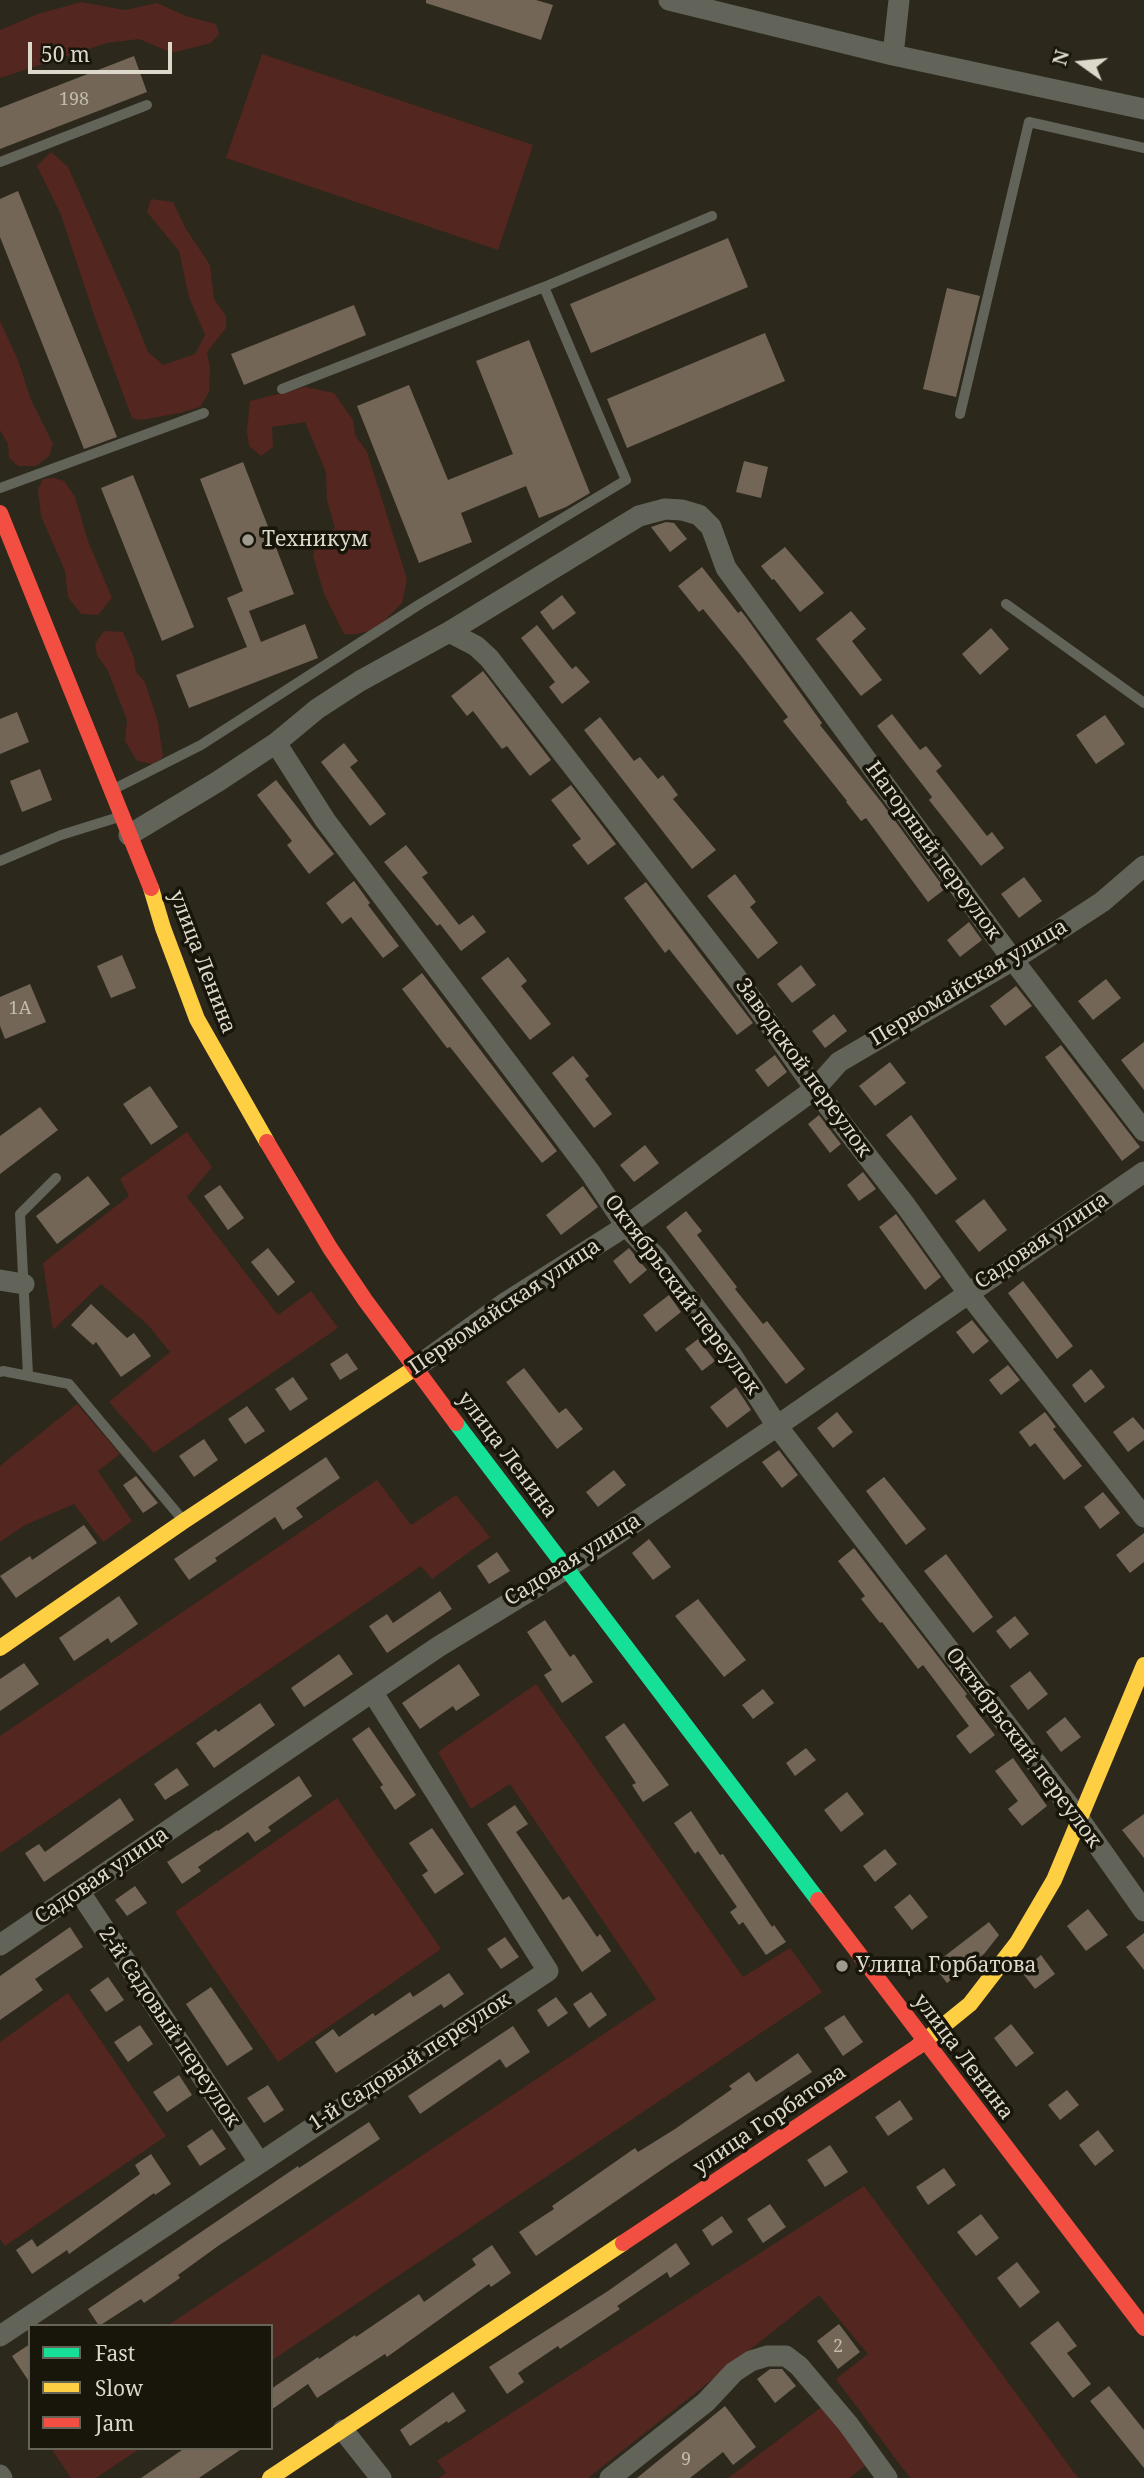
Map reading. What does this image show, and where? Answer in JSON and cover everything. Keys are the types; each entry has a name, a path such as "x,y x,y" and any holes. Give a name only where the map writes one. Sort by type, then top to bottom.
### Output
{"main road":[{"name":"улица Ленина","path":"0,513 125,825 197,1019 222,1066 331,1248 415,1368 1144,2328"},
{"name":"Первомайская улица","path":"0,1648 184,1521 415,1368"},
{"name":"улица Горбатова","path":"270,2478 925,2042 970,2004 1017,1943 1054,1880 1144,1665"}],"street":[{"path":"669,0 893,55 1144,109"},
{"path":"893,55 900,0"},
{"name":"Нагорный переулок","path":"449,632 639,516 664,509 699,515 711,527 726,568 1013,960 1144,1131"},
{"path":"125,825 217,782 276,743 317,709 360,681 449,632"},
{"name":"Заводской переулок","path":"449,632 476,646 489,658 736,977 814,1089 906,1206 968,1293 1144,1517"},
{"name":"Октябрьский переулок","path":"276,743 325,820 590,1172 626,1226 657,1258 731,1354 778,1426 1080,1820 1144,1911"},
{"name":"Первомайская улица","path":"415,1368 505,1303 626,1226 814,1089 839,1062 1013,960 1102,902 1144,866"},
{"name":"Садовая улица","path":"0,1945 491,1612 567,1568 778,1426 1144,1172"},
{"path":"0,1280 24,1284"},
{"name":"1-й Садовый переулок","path":"0,2336 548,1972 373,1693"},
{"name":"2-й Садовый переулок","path":"79,1891 259,2162"},
{"path":"610,2478 706,2402 734,2372 751,2361 767,2356 786,2356 799,2366 848,2424 887,2478"},
{"path":"343,2430 381,2478"}],"lane":[{"path":"0,162 147,105"},
{"path":"960,414 1029,122 1144,148"},
{"path":"282,389 544,288 712,216"},
{"path":"111,791 201,746 420,604 626,480 544,288"},
{"path":"0,488 204,413"},
{"path":"1006,604 1144,703"},
{"path":"0,861 61,835 125,825"},
{"path":"28,1375 20,1214 56,1178"},
{"path":"0,1372 69,1384 184,1521"}],"shaded area":[{"path":"81,2 125,10 157,3 186,16 216,24 219,34 211,43 172,53 139,39 107,43 0,78 0,30 38,14"},
{"path":"262,54 533,145 498,250 226,158"},
{"path":"51,152 68,167 148,352 163,365 195,354 205,335 189,297 179,251 147,212 151,199 173,202 186,229 210,265 214,299 226,316 226,328 207,352 210,369 209,392 200,407 141,420 132,418 61,215 37,166"},
{"path":"0,321 18,360 31,400 53,444 49,456 36,466 18,466 9,458 8,444 0,430"},
{"path":"305,387 334,393 353,420 355,435 367,452 407,579 402,603 376,629 357,634 344,634 324,594 313,556 316,542 335,528 327,500 326,472 305,422 272,427 273,447 261,456 249,446 247,431 250,401"},
{"path":"43,479 64,481 75,497 88,541 112,598 98,615 81,614 68,597 65,571 41,516 38,489"},
{"path":"104,631 123,632 134,658 136,672 145,682 158,722 163,757 153,764 137,761 125,741 127,720 108,671 97,655 95,644"},
{"path":"187,1132 212,1167 187,1197 278,1315 311,1291 338,1328 154,1453 109,1402 170,1352 148,1325 101,1284 53,1330 43,1263 129,1196 120,1179"},
{"path":"77,1404 120,1454 98,1471 132,1521 103,1542 74,1504 25,1525 0,1542 0,1466"},
{"path":"377,1480 411,1525 456,1495 490,1537 432,1579 421,1566 0,1853 0,1736"},
{"path":"536,1684 743,1977 790,1948 822,1992 273,2360 273,2324 170,2324 656,1999 510,1784 471,1809 438,1752"},
{"path":"337,1798 441,1949 278,2062 175,1912"},
{"path":"68,1993 166,2136 5,2246 0,2239 0,2042"},
{"path":"864,2186 1078,2478 910,2478 836,2379 868,2354 819,2295 588,2478 439,2478 446,2473 437,2461"},
{"path":"823,2406 866,2465 850,2478 728,2478"},
{"path":"52,2450 138,2450 96,2478 71,2478"}],"building":[{"path":"426,0 536,0 553,5 541,40 426,3"},
{"path":"134,56 147,92 0,149 0,108"},
{"path":"18,191 117,437 84,449 0,237 0,199"},
{"path":"728,238 748,287 591,353 570,304"},
{"path":"947,288 980,296 956,397 923,389"},
{"path":"354,305 366,335 244,385 231,354"},
{"path":"765,333 785,381 627,448 607,399"},
{"path":"529,340 590,493 539,518 526,486 461,513 472,542 419,563 357,406 409,385 448,480 513,454 476,361"},
{"path":"744,461 768,467 761,498 736,492"},
{"name":"Техникум","path":"243,462 294,594 249,611 261,642 305,624 318,658 189,708 176,675 247,647 227,598 243,591 200,479"},
{"path":"133,475 194,627 162,641 101,488"},
{"path":"666,522 674,523 687,539 670,552 651,527"},
{"path":"785,547 824,593 800,612 761,566"},
{"path":"702,567 738,613 741,611 746,617 822,723 820,725 945,889 928,902 866,818 861,821 783,721 788,717 742,657 703,609 699,612 678,586"},
{"path":"562,595 576,613 553,630 540,612"},
{"path":"851,611 866,629 852,641 882,680 861,696 816,639"},
{"path":"537,625 572,669 576,666 590,682 562,704 549,687 555,682 521,638"},
{"path":"991,628 1009,649 980,675 962,654"},
{"path":"483,671 551,760 530,776 507,746 502,749 473,711 467,716 451,696"},
{"path":"17,712 29,742 0,754 0,719"},
{"path":"892,714 920,750 926,746 942,766 936,771 987,836 992,832 1004,848 981,866 929,800 932,797 877,726"},
{"path":"1105,715 1125,744 1096,764 1076,735"},
{"path":"600,717 634,761 640,757 658,779 663,775 678,795 673,799 716,850 692,869 584,730"},
{"path":"344,743 358,761 350,767 386,814 370,826 321,762"},
{"path":"40,769 52,800 22,812 10,781"},
{"path":"276,780 334,854 309,874 287,845 292,841 257,795"},
{"path":"571,785 616,844 588,865 572,845 581,839 551,800"},
{"path":"406,845 428,873 422,877 459,925 473,915 486,932 461,951 384,862"},
{"path":"735,874 756,902 750,907 778,943 758,959 707,896"},
{"path":"1024,877 1042,901 1019,918 1001,894"},
{"path":"354,881 370,903 368,905 399,946 383,958 351,917 342,924 326,903"},
{"path":"646,882 753,1023 737,1035 669,949 665,953 624,898"},
{"path":"969,922 982,940 960,957 947,940"},
{"path":"122,955 136,988 111,998 97,966"},
{"path":"508,957 527,981 521,986 551,1024 530,1040 481,978"},
{"path":"801,965 816,985 792,1003 777,984"},
{"path":"422,973 557,1151 542,1163 402,989"},
{"path":"1106,979 1121,998 1093,1020 1078,1001"},
{"path":"30,984 46,1022 5,1039 0,1026 0,997"},
{"path":"1016,986 1032,1006 1005,1026 990,1006"},
{"path":"834,1014 847,1031 825,1048 812,1031"},
{"path":"1144,1042 1144,1090 1121,1060"},
{"path":"1061,1045 1140,1147 1122,1161 1045,1057"},
{"path":"775,1055 787,1072 768,1087 755,1070"},
{"path":"573,1056 589,1076 585,1079 612,1114 594,1128 552,1073"},
{"path":"890,1062 906,1083 875,1106 859,1086"},
{"path":"150,1086 178,1127 151,1145 123,1104"},
{"path":"40,1107 58,1130 0,1174 0,1136"},
{"path":"819,1115 841,1144 830,1153 808,1124"},
{"path":"911,1115 957,1179 936,1195 886,1135"},
{"path":"645,1145 659,1163 634,1182 620,1165"},
{"path":"863,1172 876,1189 859,1201 847,1185"},
{"path":"88,1176 110,1204 57,1244 36,1216"},
{"path":"220,1185 244,1218 228,1230 204,1196"},
{"path":"583,1186 598,1207 561,1235 546,1215"},
{"path":"984,1199 1007,1230 979,1252 955,1221"},
{"path":"686,1211 702,1231 697,1235 737,1287 735,1289 763,1324 767,1321 805,1369 786,1384 666,1227"},
{"path":"896,1214 941,1277 925,1290 879,1227"},
{"path":"268,1248 295,1282 278,1296 251,1262"},
{"path":"629,1248 647,1270 630,1284 613,1261"},
{"path":"1023,1281 1073,1346 1057,1359 1008,1293"},
{"path":"669,1295 681,1312 656,1332 643,1315"},
{"path":"91,1304 127,1338 134,1333 151,1356 121,1377 96,1342 93,1345 71,1325"},
{"path":"972,1320 989,1341 973,1354 956,1332"},
{"path":"698,1339 715,1361 702,1371 685,1349"},
{"path":"347,1353 358,1369 340,1380 330,1364"},
{"path":"1008,1365 1020,1380 1001,1395 989,1380"},
{"path":"524,1368 559,1413 566,1408 583,1429 557,1449 506,1382"},
{"path":"1091,1369 1105,1387 1085,1403 1072,1385"},
{"path":"293,1377 308,1399 290,1411 275,1389"},
{"path":"736,1387 751,1410 727,1428 710,1407"},
{"path":"247,1406 265,1431 245,1444 228,1419"},
{"path":"837,1412 853,1432 833,1448 817,1428"},
{"path":"1045,1412 1056,1427 1053,1429 1082,1466 1064,1480 1035,1443 1030,1447 1019,1432"},
{"path":"1133,1417 1144,1430 1144,1440 1128,1452 1113,1432"},
{"path":"204,1439 218,1460 194,1477 179,1456"},
{"path":"779,1450 798,1475 782,1488 762,1462"},
{"path":"326,1457 340,1478 296,1508 303,1517 283,1530 275,1517 215,1558 217,1561 189,1580 174,1559"},
{"path":"614,1470 626,1485 598,1507 586,1492"},
{"path":"136,1476 158,1503 143,1513 123,1485"},
{"path":"884,1477 926,1529 906,1545 866,1491"},
{"path":"1103,1492 1120,1513 1100,1529 1084,1507"},
{"path":"84,1525 97,1543 16,1598 0,1576 30,1556 32,1560"},
{"path":"1144,1533 1144,1562 1130,1573 1116,1555"},
{"path":"649,1539 671,1567 653,1580 632,1553"},
{"path":"854,1548 967,1694 965,1696 995,1735 970,1754 956,1736 969,1726 923,1665 918,1669 882,1622 880,1623 861,1599 865,1596 838,1561"},
{"path":"497,1552 510,1571 489,1584 477,1566"},
{"path":"946,1554 993,1617 973,1633 924,1571"},
{"path":"440,1591 452,1609 387,1653 369,1626 387,1614 393,1623"},
{"path":"119,1596 138,1624 111,1643 108,1638 74,1661 59,1638"},
{"path":"698,1599 746,1660 724,1677 675,1616"},
{"path":"1015,1616 1029,1634 1010,1649 996,1631"},
{"path":"545,1620 570,1657 574,1654 593,1682 562,1703 544,1675 552,1670 527,1632"},
{"path":"339,1654 353,1674 304,1707 291,1688"},
{"path":"24,1663 39,1684 0,1711 0,1679"},
{"path":"459,1664 480,1695 456,1711 453,1706 420,1729 402,1703"},
{"path":"1030,1671 1048,1694 1028,1710 1010,1686"},
{"path":"763,1689 774,1703 753,1719 742,1705"},
{"path":"260,1703 275,1725 214,1768 196,1743 216,1729 218,1732"},
{"path":"1065,1717 1081,1737 1061,1752 1046,1732"},
{"path":"624,1723 669,1785 643,1802 632,1785 636,1783 605,1737"},
{"path":"369,1727 416,1795 395,1810 380,1787 383,1785 352,1739"},
{"path":"806,1748 816,1760 795,1776 786,1763"},
{"path":"1013,1758 1047,1806 1022,1826 1008,1809 1018,1801 995,1771"},
{"path":"177,1768 189,1785 165,1800 154,1784"},
{"path":"299,1776 312,1796 268,1827 271,1831 255,1842 248,1832 198,1867 201,1871 182,1884 167,1862"},
{"path":"847,1792 864,1814 841,1832 824,1810"},
{"path":"120,1798 134,1820 44,1882 25,1853 39,1844 45,1852"},
{"path":"515,1805 528,1824 516,1832 563,1900 569,1896 597,1937 600,1934 611,1951 582,1972 487,1824"},
{"path":"691,1811 772,1927 774,1925 786,1942 766,1955 743,1922 739,1925 730,1912 737,1907 698,1851 695,1854 674,1823"},
{"path":"1144,1814 1144,1858 1122,1830"},
{"path":"432,1828 464,1874 435,1894 422,1875 428,1871 409,1843"},
{"path":"885,1849 897,1864 875,1882 863,1866"},
{"path":"135,1886 147,1903 127,1916 115,1900"},
{"path":"910,1894 928,1917 912,1930 894,1907"},
{"path":"1088,1909 1108,1935 1086,1951 1067,1926"},
{"path":"989,1922 999,1935 984,1954 947,1983 933,1965"},
{"path":"70,1927 83,1947 35,1979 43,1990 0,2020 0,1976"},
{"path":"1144,1933 1144,1970 1126,1947"},
{"path":"505,1937 519,1957 501,1969 487,1949"},
{"path":"1041,1955 1055,1974 1035,1989 1021,1971"},
{"path":"449,1973 464,1994 444,2008 441,2004 336,2073 315,2042 333,2029 339,2037 373,2013 375,2016 410,1992 413,1997"},
{"path":"108,1977 124,2000 106,2012 90,1990"},
{"path":"211,1987 253,2049 227,2066 186,2004"},
{"path":"591,1992 607,2015 589,2028 573,2004"},
{"path":"556,1997 568,2013 548,2027 537,2010"},
{"path":"844,2015 863,2042 843,2056 824,2028"},
{"path":"1011,2024 1034,2053 1016,2067 994,2038"},
{"path":"140,2025 153,2044 128,2062 114,2042"},
{"path":"513,2026 530,2052 506,2068 500,2059 420,2114 408,2096"},
{"path":"798,2053 812,2072 670,2164 536,2256 519,2232 635,2148 638,2152 675,2129 732,2089 729,2086 749,2072 756,2082"},
{"path":"179,2075 192,2095 167,2112 153,2092"},
{"path":"268,2085 284,2110 264,2123 247,2098"},
{"path":"1067,2090 1079,2105 1060,2120 1048,2105"},
{"path":"900,2100 913,2119 888,2136 875,2117"},
{"path":"369,2122 380,2139 218,2246 178,2275 180,2278 144,2303 141,2299 102,2324 98,2324 88,2309 298,2166 299,2168"},
{"path":"212,2129 226,2149 200,2166 187,2146"},
{"path":"1098,2130 1114,2151 1095,2166 1079,2145"},
{"path":"830,2145 848,2172 825,2187 807,2160"},
{"path":"151,2154 171,2184 155,2195 154,2193 69,2254 67,2250 32,2274 16,2250 32,2239 37,2247 97,2205 140,2174 135,2165"},
{"path":"944,2168 956,2185 928,2205 916,2187"},
{"path":"770,2204 786,2227 763,2243 747,2219"},
{"path":"981,2214 999,2238 976,2256 957,2232"},
{"path":"722,2216 733,2232 712,2246 702,2230"},
{"path":"676,2243 690,2264 670,2278 667,2272 617,2306 620,2309 518,2373 524,2382 507,2394 489,2367 608,2291"},
{"path":"492,2245 511,2273 491,2287 489,2284 387,2357 385,2354 317,2398 308,2384 273,2409 273,2388 318,2357 319,2359 355,2335 356,2337 419,2294 424,2302 476,2265 472,2259"},
{"path":"1017,2262 1040,2292 1020,2308 997,2278"},
{"path":"1058,2321 1077,2346 1067,2353 1091,2384 1073,2398 1030,2343"},
{"path":"839,2324 860,2352 838,2369 817,2341"},
{"path":"28,2345 28,2380 12,2356"},
{"path":"770,2369 782,2369 796,2386 775,2403 757,2379"},
{"path":"1109,2386 1144,2430 1144,2468 1090,2401"},
{"path":"453,2392 466,2411 410,2446 400,2430"},
{"path":"725,2406 756,2447 733,2465 723,2452 690,2478 637,2478"},
{"path":"182,2450 240,2450 199,2478 141,2478"}],"traffic: fast":[{"path":"456,1423 818,1900"}],"traffic: slow":[{"path":"151,888 197,1019 267,1142"},
{"path":"0,1648 184,1521 415,1368"},
{"path":"917,2047 970,2004 1017,1943 1054,1880 1144,1665"},
{"path":"270,2478 623,2243"}],"traffic: jam":[{"path":"0,513 151,888"},
{"path":"267,1142 330,1248 456,1423"},
{"path":"818,1900 1144,2328"},
{"path":"623,2243 917,2047"}],"place":[{"name":"Техникум","path":"248,540"},
{"name":"Улица Горбатова","path":"842,1966"}]}
